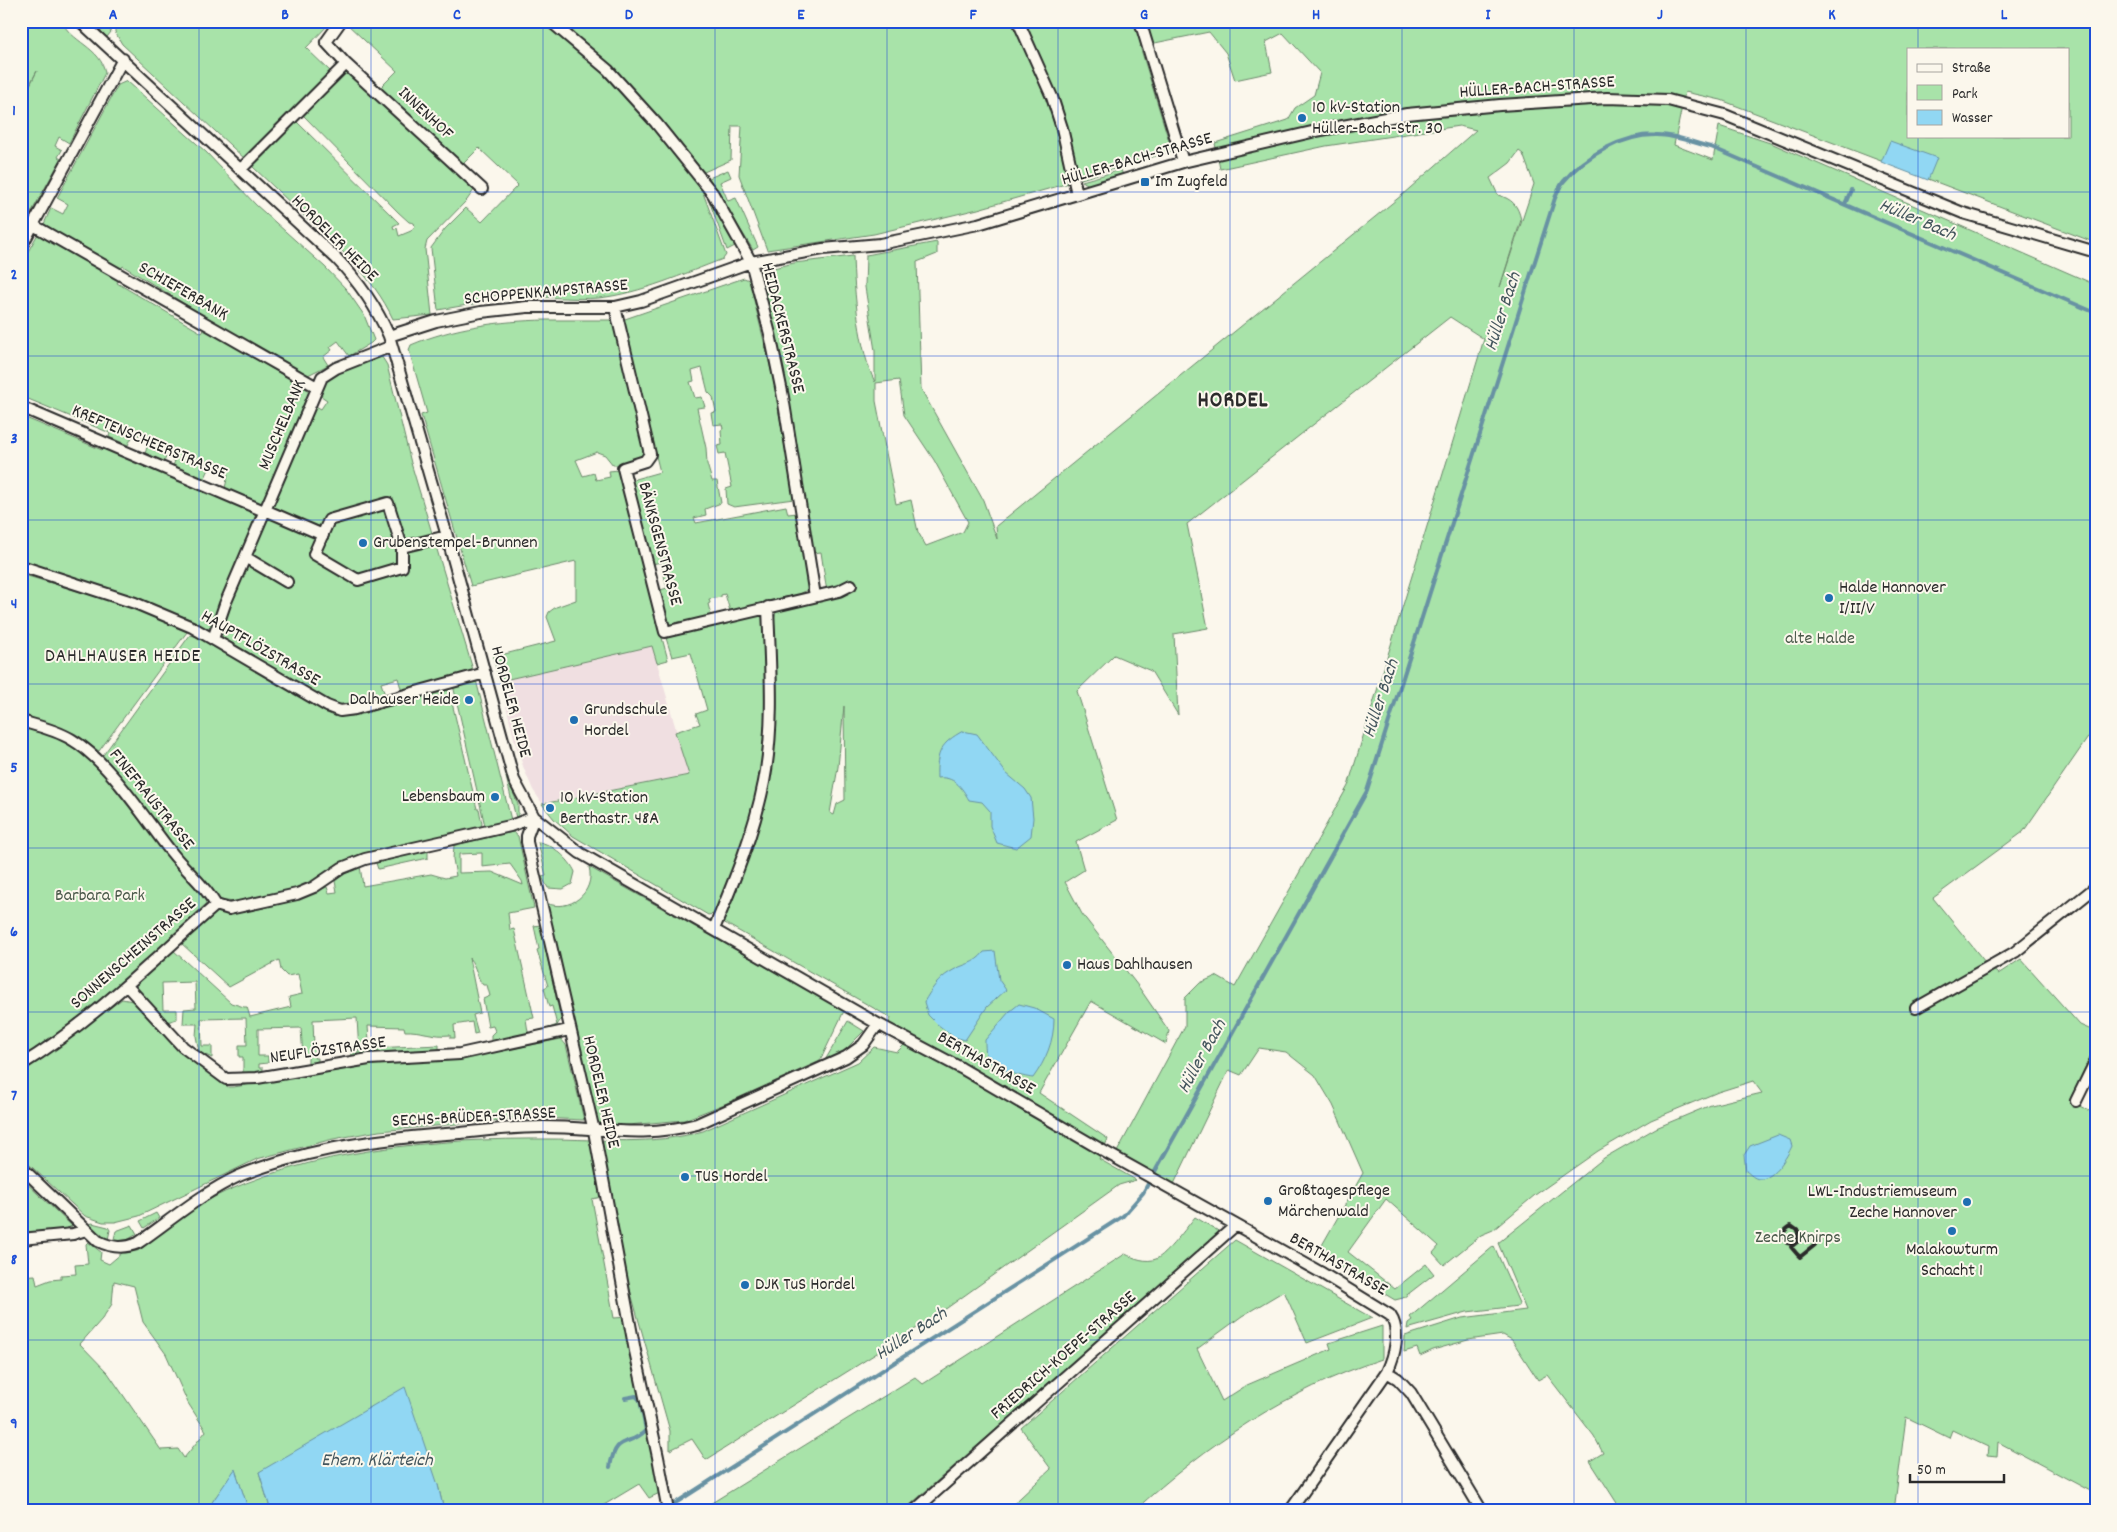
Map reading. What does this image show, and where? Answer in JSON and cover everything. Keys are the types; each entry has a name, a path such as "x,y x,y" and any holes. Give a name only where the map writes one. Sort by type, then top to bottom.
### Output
{"street":[{"name":"HORDELER HEIDE","path":"80,21 241,169 351,274 380,315 390,341 447,536 514,780 534,817 527,836 527,842 569,1030 594,1131 635,1351 668,1511"},
{"name":"INNENHOF","path":"340,21 326,42 346,64 482,189"},
{"name":"HEIDACKERSTRASSE","path":"550,21 608,70 656,123 713,194 751,262 770,334 783,396 815,596"},
{"path":"1018,21 1052,97 1062,128 1077,194"},
{"path":"1140,21 1183,162"},
{"path":"21,247 123,60"},
{"path":"241,169 346,64"},
{"name":"HÜLLER-BACH-STRASSE","path":"880,244 978,224 1183,162 1316,131 1407,114 1500,105 1608,98 1668,100 1740,120 1963,213 2096,252"},
{"name":"SCHIEFERBANK","path":"33,225 317,387"},
{"name":"SCHOPPENKAMPSTRASSE","path":"390,341 436,321 482,312 527,307 615,307 641,301 751,262 823,250 880,244"},
{"name":"BÄNKSGENSTRASSE","path":"615,307 650,454 645,461 623,468 664,632 768,607"},
{"name":"MUSCHELBANK","path":"213,639 225,604 322,377 390,341"},
{"name":"KREFTENSCHEERSTRASSE","path":"21,406 322,535"},
{"path":"388,503 402,547 402,567 358,580 314,554 329,520 388,503"},
{"path":"402,547 447,536"},
{"path":"245,557 287,582"},
{"name":"HAUPTFLÖZSTRASSE","path":"21,566 135,603 192,627 327,706 340,711 355,709 485,673"},
{"path":"714,929 748,844 764,781 770,718 768,607 838,591 851,585"},
{"name":"FINEFRAUSTRASSE","path":"21,721 58,732 72,739 97,758 174,856 208,892 216,905"},
{"name":"BERTHASTRASSE","path":"534,817 580,853 878,1024 961,1068 1384,1309 1394,1321 1396,1330 1393,1355 1387,1372 1295,1508"},
{"name":"SONNENSCHEINSTRASSE","path":"21,1065 127,986 216,905 229,909 297,894 314,886 342,868 365,859 510,826 534,817"},
{"path":"1916,1008 2015,952 2063,915 2096,886"},
{"name":"NEUFLÖZSTRASSE","path":"127,986 183,1047 226,1079 257,1078 369,1059 460,1054 569,1030"},
{"name":"SECHS-BRÜDER-STRASSE","path":"86,1230 98,1241 111,1247 129,1247 138,1243 211,1190 239,1175 314,1152 361,1142 422,1135 541,1127 594,1131 650,1132 678,1129 715,1117 846,1057 863,1045 878,1024"},
{"path":"2076,1101 2096,1060"},
{"path":"21,1167 86,1230 73,1234 21,1239"},
{"name":"FRIEDRICH-KOEPE-STRASSE","path":"914,1511 1236,1225"},
{"path":"1387,1372 1398,1379 1411,1393 1482,1511"}],"shaded area":[{"path":"652,645 689,775 542,803 533,790 524,769 515,742 500,681"}],"green space":[{"path":"21,21 62,21 71,34 98,57 103,64 105,73 69,143 59,137 55,146 62,150 58,157 61,159 21,231 21,103 37,71 21,100"},
{"path":"98,21 104,21 111,32 107,37 101,31"},
{"path":"115,21 332,21 306,48 331,72 246,160 122,44 115,32"},
{"path":"348,21 542,21 599,70 680,160 702,190 726,255 723,259 662,282 615,296 599,298 519,297 518,291 479,298 479,303 438,310 431,248 445,229 466,208 482,222 518,185 479,148 462,165 380,88 397,71 346,23"},
{"path":"558,21 1014,21 1051,112 1069,183 978,209 874,234 767,250 739,175 742,126 732,126 731,160 704,172 661,119 611,66"},
{"path":"1023,21 2096,21 2096,243 1721,100 1685,92 1674,145 1713,160 1719,126 1773,144 2096,285 2096,726 2023,832 1933,898 1985,962 1998,974 2021,959 2080,1025 2096,1032 2096,1045 2069,1101 2096,1114 2096,1494 1998,1442 1997,1457 1987,1456 1988,1447 1952,1430 1949,1438 1906,1417 1894,1511 1622,1511 1590,1461 1603,1453 1594,1436 1547,1375 1538,1380 1512,1340 1503,1335 1468,1340 1433,1350 1420,1356 1417,1348 1404,1352 1405,1336 1462,1318 1526,1310 1498,1243 1604,1158 1656,1128 1711,1105 1762,1093 1753,1081 1718,1092 1651,1120 1598,1151 1535,1195 1493,1230 1481,1235 1444,1265 1433,1253 1439,1246 1386,1199 1348,1252 1395,1289 1426,1264 1434,1274 1403,1298 1395,1300 1317,1254 1363,1173 1333,1105 1315,1075 1286,1052 1259,1048 1241,1075 1229,1070 1174,1184 1117,1152 1185,1026 1185,998 1200,983 1216,976 1235,987 1348,786 1484,339 1450,317 1187,524 1208,628 1174,634 1178,715 1151,671 1114,655 1077,691 1117,820 1076,842 1084,870 1065,882 1082,914 1138,986 1169,1031 1166,1044 1091,1001 1039,1093 1108,1139 1099,1159 1136,1180 1119,1185 933,1318 706,1460 692,1439 670,1450 670,1431 619,1251 605,1163 599,1155 607,1196 592,1199 614,1318 628,1317 664,1491 649,1498 639,1484 594,1511 444,1511 438,1485 259,1472 271,1511 249,1511 235,1470 206,1511 21,1511 21,1276 35,1275 37,1285 50,1280 61,1279 61,1275 76,1274 75,1265 88,1264 86,1244 88,1242 101,1252 100,1260 109,1264 129,1247 137,1251 142,1248 189,1211 245,1183 287,1169 330,1158 374,1150 418,1144 507,1139 626,1141 684,1136 703,1131 858,1062 874,1047 897,1052 907,1042 1030,1113 887,1027 891,1018 723,922 761,817 775,683 774,619 776,612 828,599 821,552 813,553 781,358 757,272 794,263 853,256 856,304 861,338 875,382 875,351 865,287 866,255 937,242 937,254 917,262 921,389 983,500 997,539 996,526 1402,195 1476,130 1459,126 1326,146 1220,169 1215,143 1288,120 1295,108 1314,95 1320,73 1283,33 1266,42 1272,72 1235,80 1226,53 1209,32 1140,46 1172,151 1081,179 1066,128","holes":["1519,151 1523,154 1534,184 1500,287 1521,220 1516,207 1507,198 1498,195 1490,178 1510,163","899,380 904,415 934,460 968,522 963,532 926,546 918,532 911,500 896,504 876,401 876,383","844,706 845,800 837,804 834,815 830,813 838,767","114,1281 134,1286 143,1322 166,1354 188,1403 206,1431 184,1458 178,1449 161,1450 108,1373 80,1344 102,1319 112,1304"]},
{"path":"345,71 471,185 474,190 467,200 427,241 425,249 432,315 393,319 385,303 365,275 252,166 296,121 399,223 393,226 394,229 397,228 399,236 411,231 415,226 414,223 409,222 398,212 303,115"},
{"path":"127,81 206,152 256,205 325,267 346,289 364,315 374,340 371,343 349,356 338,341 330,347 332,350 323,357 328,365 306,376 123,266 120,270 44,224 51,208 63,214 68,204 57,198 118,85"},
{"path":"728,170 731,177 720,182 728,201 736,198 758,247 753,250 709,178"},
{"path":"1121,170 1123,175 1089,185 1082,181"},
{"path":"707,195 735,246 727,250"},
{"path":"39,232 119,279 117,283 202,333 205,329 308,390 309,393 263,504 260,505 225,488 228,475 210,467 204,480 173,466 175,461 166,457 164,462 145,454 149,440 134,433 128,445 109,437 110,433 21,396 21,264"},
{"path":"744,278 749,280 773,378 794,499 734,507 727,504 726,489 732,487 725,453 719,454 717,446 722,445 721,430 723,429 722,424 713,425 711,413 716,412 713,397 708,392 702,368 692,371 694,381 690,382 695,398 702,397 705,407 697,408 706,448 707,464 712,481 717,481 721,503 705,509 706,515 694,518 696,523 786,506 788,514 797,513 808,585 807,590 798,595 730,611 725,594 721,595 721,597 709,599 710,603 708,604 711,616 670,625 666,622 657,591 667,588 661,562 652,564 632,482 635,479 660,472 622,320"},
{"path":"611,320 615,328 645,450 644,454 638,459 617,465 613,465 605,455 597,452 576,460 583,476 594,473 596,480 610,477 609,471 619,470 634,526 632,527 668,660 657,663 652,646 500,681 493,657 556,641 547,617 549,612 556,607 576,600 576,561 471,586 421,415 427,413 409,350 411,345 460,329 511,322"},
{"path":"380,354 387,365 411,463 474,673 402,692 398,678 381,683 385,695 351,705 335,705 223,638 221,632 246,563 283,587 290,577 251,554 314,405 321,409 327,400 318,394 326,379 344,369"},
{"path":"21,416 102,450 105,446 258,513 213,624 209,628 205,628 138,598 21,561"},
{"path":"21,574 131,607 187,632 99,751 72,733 21,716"},
{"path":"764,614 765,717 761,768 747,833 726,891 714,914 708,915 573,836 554,819 542,804 689,775 675,732 700,724 696,714 707,710 691,653 672,657 666,638"},
{"path":"190,635 199,637 335,716 352,716 449,690 477,809 479,809 482,824 480,828 358,856 342,863 301,889 234,902 220,900 173,850 101,758"},
{"path":"476,680 511,820 485,826 453,685"},
{"name":"Barbara Park","path":"21,726 67,741 93,761 165,853 204,894 206,904 121,983 73,1023 21,1061"},
{"path":"506,777 518,804 518,816 516,818"},
{"path":"513,832 518,836 534,908 508,913 510,930 514,929 534,1018 526,1019 528,1032 533,1033 491,1042 491,1035 495,1031 493,1026 488,1027 483,999 490,996 487,985 483,985 481,982 469,958 480,1013 473,1015 478,1033 474,1034 472,1022 454,1025 455,1038 450,1038 450,1035 405,1031 404,1027 368,1026 369,1041 372,1042 373,1048 439,1045 439,1051 351,1057 351,1053 359,1052 357,1018 313,1020 314,1046 323,1046 323,1053 314,1054 314,1058 318,1058 318,1063 308,1065 308,1056 303,1057 301,1028 258,1029 258,1056 268,1056 268,1063 259,1064 259,1068 263,1068 263,1072 243,1073 243,1057 239,1057 239,1045 247,1045 246,1018 201,1019 202,1046 212,1046 212,1058 199,1052 196,1036 197,1024 183,1024 184,1009 196,1008 195,982 162,983 163,1010 177,1010 177,1019 167,1022 138,990 137,985 139,982 173,950 231,1003 247,1007 250,1017 291,1007 289,997 302,994 298,974 287,976 281,970 279,960 229,987 181,943 216,911 243,911 273,906 327,887 329,893 337,892 335,881 343,874 360,866 363,886 431,874 445,878 456,876 453,859 454,845","holes":["482,853 482,867 510,864 523,885 492,872 459,873 459,854"]},
{"path":"538,842 549,845 569,862 575,872 572,884 563,889 548,888 542,877 546,876"},
{"path":"428,850 428,858 378,869 376,863"},
{"path":"589,867 844,1011 820,1061 727,1103 684,1120 617,1126 597,1122 546,903 563,905 572,903 579,898 585,892 588,885"},
{"path":"540,925 561,1019 556,1027 538,1032 557,1025 552,1006 549,1007 544,988 548,986 537,950 539,949 534,926"},
{"path":"122,999 133,1001 169,1038 228,1087 363,1065 465,1058 561,1039 566,1045 584,1120 513,1119 379,1131 333,1139 257,1159 139,1216 115,1222 103,1222 85,1216 21,1157 21,1073"},
{"path":"848,1021 864,1031 840,1055 824,1062"},
{"path":"21,1178 72,1226 65,1229 21,1233 21,1203 23,1201 21,1197"},
{"path":"156,1213 159,1218 144,1228 140,1221"},
{"path":"1195,1217 1220,1232 903,1511 712,1511 710,1504 915,1377 923,1384 1125,1254 1144,1260 1156,1259 1165,1252"},
{"path":"92,1223 108,1227 110,1230 108,1240 89,1225"},
{"path":"132,1225 137,1234 124,1242 113,1243 116,1231"},
{"path":"1235,1240 1372,1318 1307,1343 1284,1291 1242,1316 1197,1349 1222,1401 1247,1385 1331,1349 1329,1343 1382,1326 1382,1359 1313,1386 1250,1422 1190,1463 1134,1511 1006,1511 1051,1469 1021,1428"},
{"path":"1494,1246 1519,1303 1518,1306 1467,1312 1407,1329 1408,1323 1412,1320 1410,1317"}],"water":[{"path":"1890,141 1937,158 1928,180 1881,162"},
{"path":"963,731 977,734 1006,773 1025,789 1031,798 1033,818 1031,836 1016,848 997,843 990,826 990,811 982,802 969,800 960,786 952,780 937,778 941,749"},
{"path":"995,951 999,980 1006,990 987,1007 965,1040 954,1037 928,1015 924,1002 935,985 946,975 955,969 973,962 984,952"},
{"path":"1019,1004 1034,1008 1054,1019 1053,1035 1048,1050 1033,1078 996,1066 988,1060 986,1053 985,1040 1009,1012"},
{"path":"1778,1135 1790,1140 1792,1146 1787,1156 1770,1175 1760,1179 1754,1177 1746,1171 1744,1155 1750,1146"},
{"name":"Ehem. Klärteich","path":"405,1387 438,1485 444,1511 271,1511 259,1472"},
{"path":"235,1469 249,1511 206,1511"}],"waterway":[{"name":"Hüller Bach","path":"663,1511 1123,1216 1143,1193 1367,791 1555,198 1563,183 1582,163 1617,143 1643,136 1669,136 1711,147 2096,313"},
{"path":"1845,204 1851,190"},
{"path":"610,1467 616,1449 624,1442 640,1435 646,1430 640,1400 636,1396 625,1398"}],"railway":[{"path":"1792,1244 1787,1243 1783,1236 1784,1232 1791,1226 1798,1231 1797,1240"},
{"path":"1807,1234 1814,1237 1815,1245 1800,1257 1797,1254 1791,1247 1807,1234"}],"place":[{"name":"10 kV-Station Hüller-Bach-Str. 30","path":"1302,118"},
{"name":"Im Zugfeld","path":"1145,182"},
{"name":"Grubenstempel-Brunnen","path":"363,543"},
{"name":"Halde Hannover I/II/V","path":"1829,598"},
{"name":"Dalhauser Heide","path":"469,700"},
{"name":"Grundschule Hordel","path":"574,720"},
{"name":"Lebensbaum","path":"495,797"},
{"name":"10 kV-Station Berthastr. 48A","path":"550,808"},
{"name":"Haus Dahlhausen","path":"1067,965"},
{"name":"TUS Hordel","path":"685,1177"},
{"name":"Großtagespflege Märchenwald","path":"1268,1201"},
{"name":"LWL-Industriemuseum Zeche Hannover","path":"1967,1202"},
{"name":"Malakowturm Schacht 1","path":"1952,1231"},
{"name":"DJK TuS Hordel","path":"745,1285"}],"district":[{"name":"HORDEL","path":"1233,401"},
{"name":"DAHLHAUSER HEIDE","path":"123,657"}],"park label":[{"name":"alte Halde","path":"1820,639"},
{"name":"Zeche Knirps","path":"1798,1238"}]}
